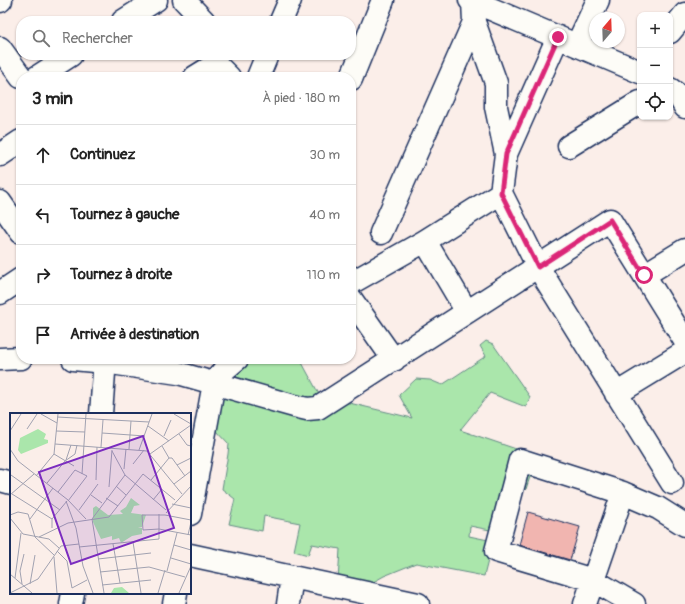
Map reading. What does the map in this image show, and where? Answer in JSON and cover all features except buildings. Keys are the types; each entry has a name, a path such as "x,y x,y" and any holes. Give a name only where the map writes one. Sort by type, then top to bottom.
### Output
{"street":[{"path":"131,16 156,0"},
{"path":"184,0 199,16"},
{"path":"283,16 290,0"},
{"path":"354,72 383,0"},
{"path":"506,154 568,41 598,0"},
{"path":"472,8 568,41 637,69"},
{"path":"472,8 496,83 496,107 506,154 501,193 538,267 616,394 678,480 658,508"},
{"path":"381,233 472,8"},
{"path":"673,28 685,14"},
{"path":"0,48 17,72"},
{"path":"45,72 63,60"},
{"path":"260,72 265,60"},
{"path":"203,72 216,64 224,72"},
{"path":"673,91 678,95 685,106"},
{"path":"569,146 637,104"},
{"path":"0,155 16,144"},
{"path":"356,280 425,241 501,193"},
{"path":"0,202 16,225"},
{"path":"152,364 176,366 214,383 294,406 307,409 318,408 610,220 685,341"},
{"path":"425,241 467,312"},
{"path":"644,275 685,250"},
{"path":"0,293 16,282"},
{"path":"356,307 394,360"},
{"path":"616,394 685,352"},
{"path":"0,359 16,358"},
{"path":"101,413 105,364"},
{"path":"191,509 214,383 223,371 231,364"},
{"path":"634,604 593,580 496,551 520,460 623,493 658,508 685,525"},
{"path":"0,480 10,483"},
{"path":"585,604 623,493"},
{"path":"191,555 415,604"},
{"path":"288,604 292,577"},
{"path":"71,604 73,594"},
{"path":"174,604 176,594"}],"green space":[{"path":"486,341 493,344 530,397 526,407 490,393 460,430 531,454 542,473 536,478 530,477 526,489 518,497 495,531 470,526 469,536 493,541 484,576 416,563 384,576 368,585 338,581 340,549 312,544 308,555 294,551 300,523 264,516 262,531 229,524 235,499 222,489 229,444 215,429 223,364 303,364 320,396 412,418 399,395 416,379 430,380 442,385 486,356 480,346"}],"route":[{"path":"558,37 506,154 501,193 538,267 610,220 644,275"}]}
